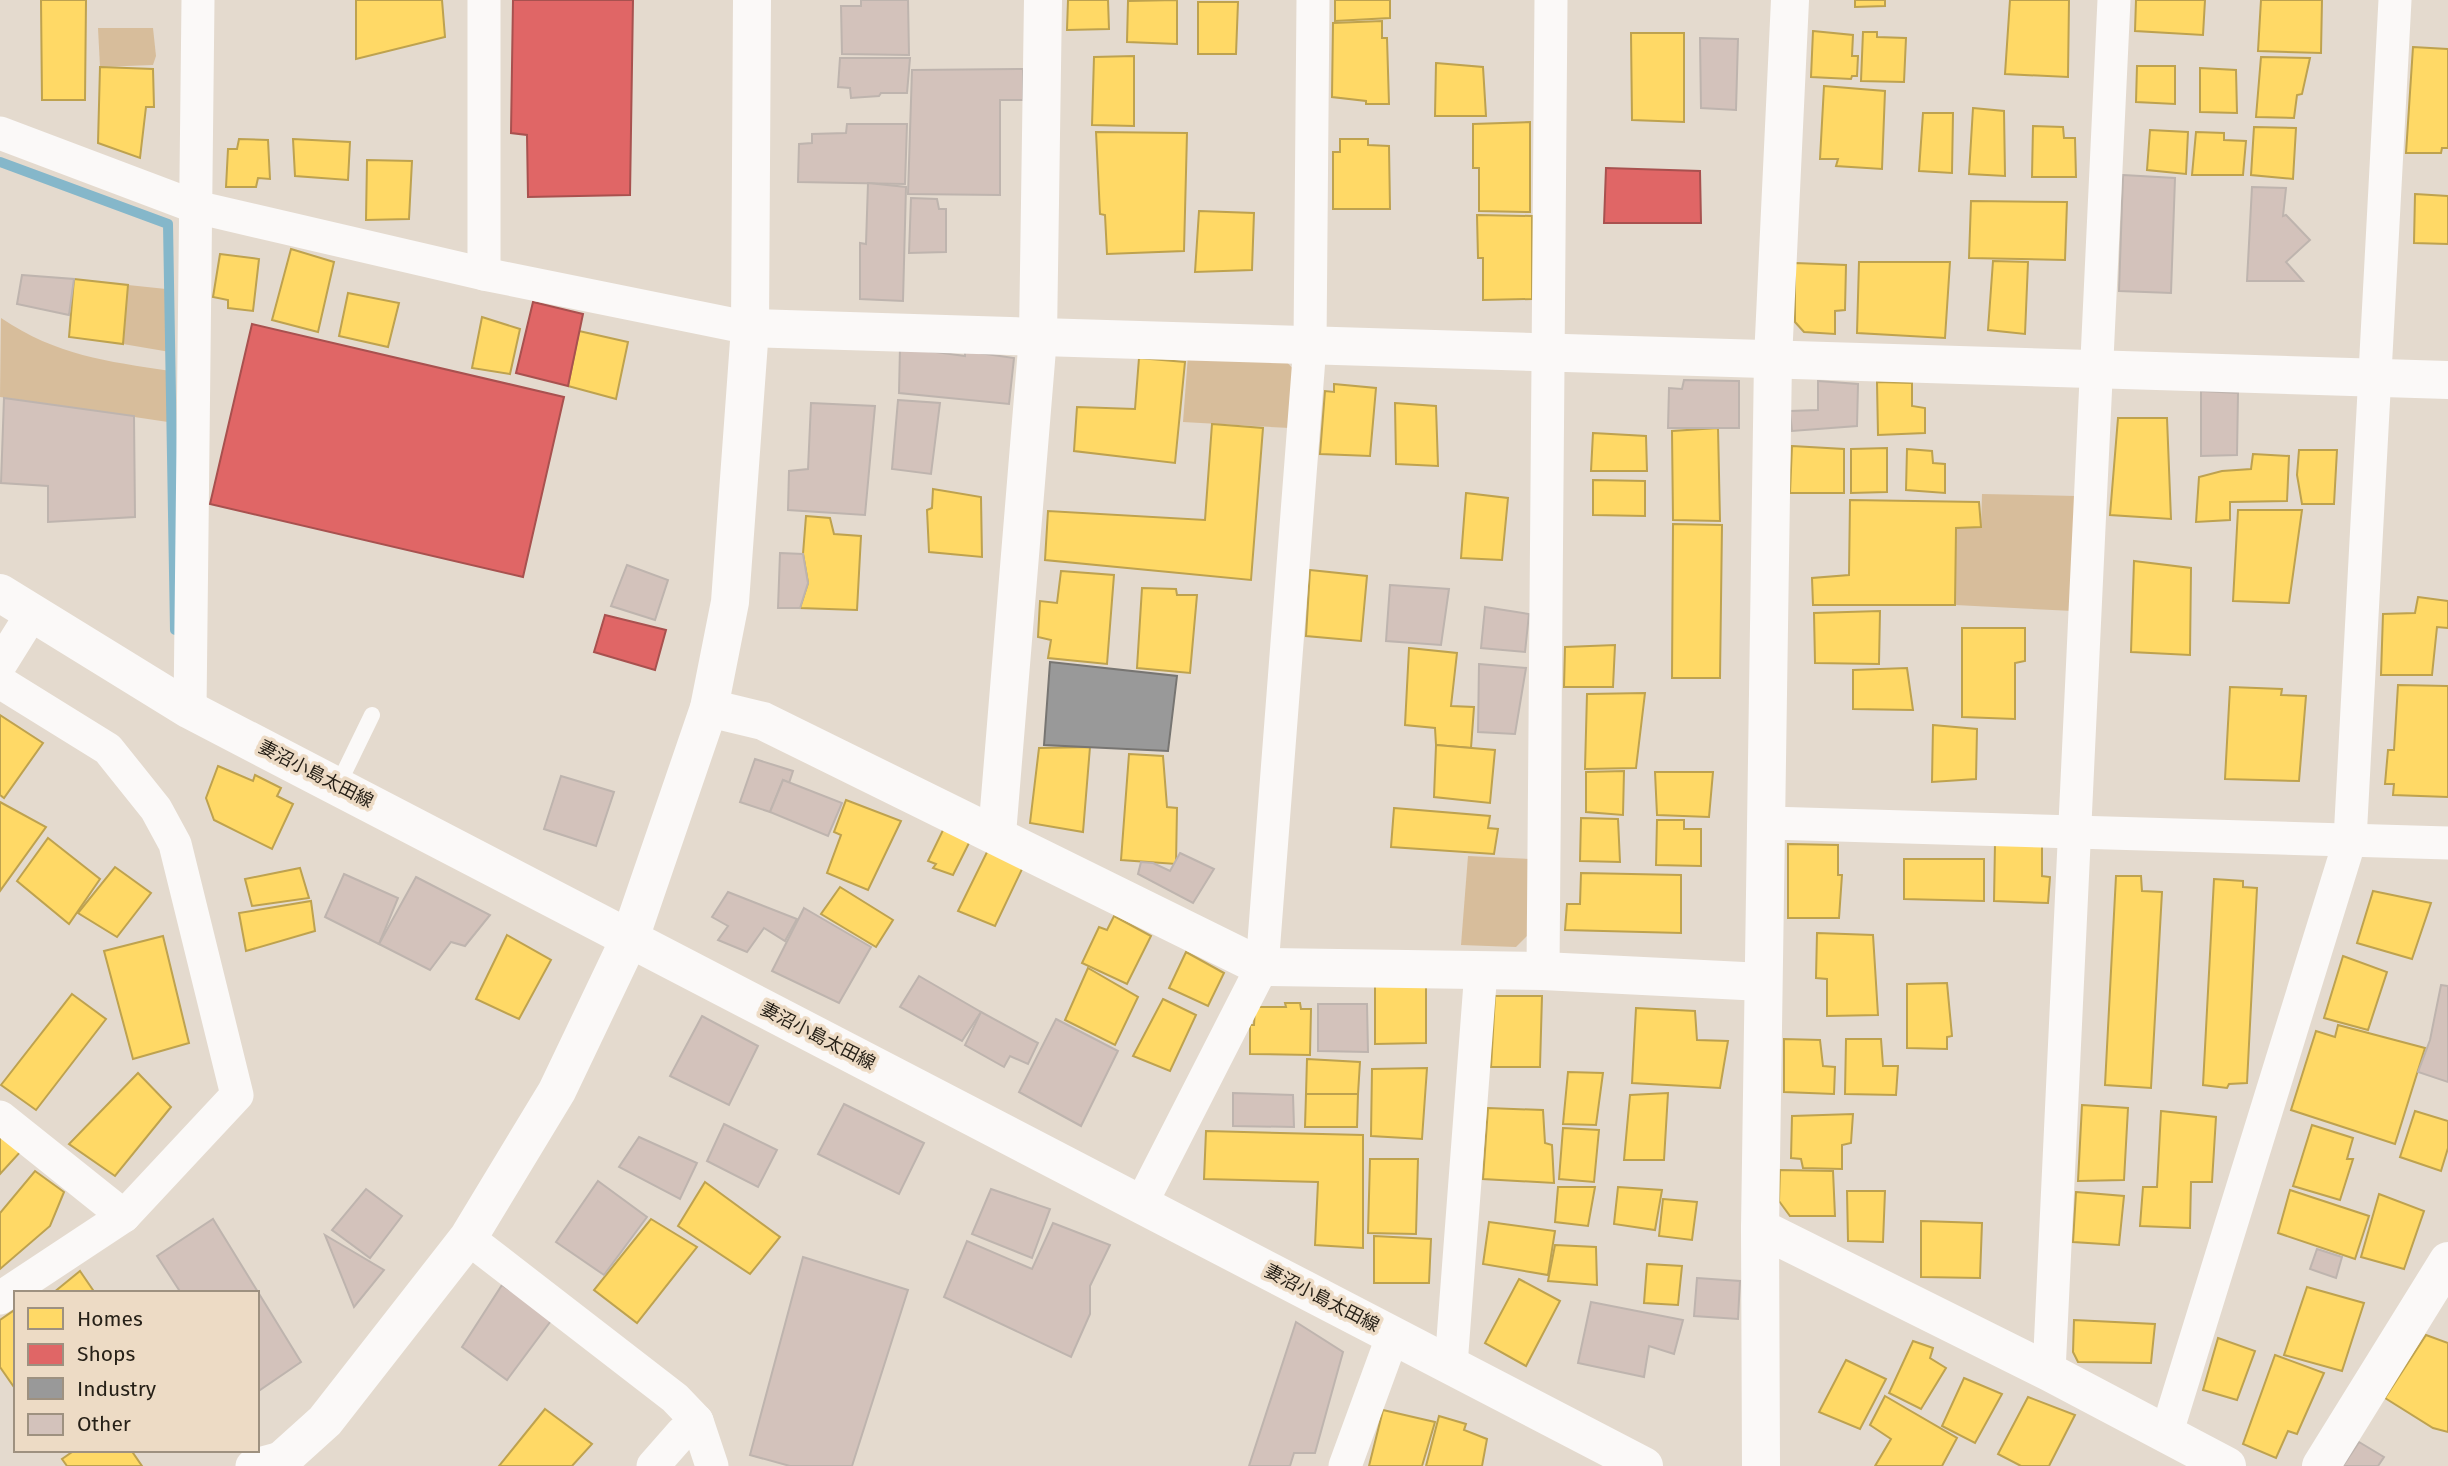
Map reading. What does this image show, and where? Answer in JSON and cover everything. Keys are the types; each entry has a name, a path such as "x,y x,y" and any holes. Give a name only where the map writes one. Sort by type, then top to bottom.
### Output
{"street":[{"path":"190,710 198,0"},
{"path":"484,0 484,274"},
{"path":"274,1464 325,1421 468,1238 557,1091 630,938 709,708 730,602 750,328 752,0"},
{"path":"997,834 1038,337 1043,0"},
{"path":"1141,1204 1262,967 1310,345 1313,0"},
{"path":"1543,971 1551,0"},
{"path":"1761,1466 1760,1228 1773,359 1790,0"},
{"path":"2049,1372 2114,0"},
{"path":"2166,1435 2350,840 2395,0"},
{"path":"0,133 195,207 484,274 750,328 2448,380"},
{"name":"妻沼小島太田線","path":"0,593 12,644 190,710 1644,1466"},
{"path":"0,682 108,749 156,809 175,844 237,1094 124,1216 0,1298"},
{"path":"709,708 762,721 997,834 1262,967 1543,971 1763,982"},
{"path":"1766,823 2448,844"},
{"path":"1451,1365 1481,970"},
{"path":"0,1117 124,1216"},
{"path":"1760,1228 2049,1372 2227,1466"},
{"path":"468,1238 675,1398 697,1421 712,1466"},
{"path":"2321,1466 2448,1261"},
{"path":"1345,1466 1393,1335"},
{"path":"653,1466 682,1433 697,1421"}],"lane":[{"path":"338,785 372,715"}],"shaded area":[{"path":"98,28 153,28 156,56 153,65 100,67"},
{"path":"128,285 166,289 170,352 123,344"},
{"path":"1,318 62,349 103,360 171,371 168,422 0,397"},
{"path":"1188,355 1283,358 1297,373 1290,428 1183,422"},
{"path":"1982,494 2076,496 2073,611 1955,605 1956,528 1981,527"},
{"path":"1468,856 1530,859 1529,934 1516,947 1461,945"}],"building: Homes":[{"path":"41,0 86,0 85,100 42,100"},
{"path":"356,0 442,0 445,37 356,59"},
{"path":"1068,0 1108,0 1109,29 1067,30"},
{"path":"1177,0 1177,44 1127,42 1128,1"},
{"path":"1335,0 1390,0 1390,18 1335,21"},
{"path":"1855,0 1885,0 1885,6 1855,7"},
{"path":"2010,0 2069,0 2068,77 2005,74"},
{"path":"2136,0 2205,0 2203,35 2135,31"},
{"path":"2261,0 2322,0 2321,53 2258,51"},
{"path":"1198,2 1238,2 1236,54 1198,54"},
{"path":"1382,21 1382,38 1387,38 1389,104 1366,104 1366,101 1332,97 1333,23"},
{"path":"1813,31 1853,35 1852,56 1858,56 1857,76 1852,76 1851,79 1811,77"},
{"path":"1863,32 1877,32 1877,37 1906,38 1904,82 1861,81"},
{"path":"1631,33 1684,33 1684,122 1632,120"},
{"path":"2413,47 2448,49 2448,148 2442,148 2441,153 2406,153"},
{"path":"1134,56 1134,126 1092,125 1094,57"},
{"path":"2261,57 2310,58 2302,94 2297,95 2294,118 2256,117"},
{"path":"1436,63 1483,67 1486,116 1435,116"},
{"path":"2137,66 2175,66 2175,104 2136,102"},
{"path":"100,67 153,69 154,107 146,107 140,158 98,143"},
{"path":"2200,68 2236,70 2237,113 2200,112"},
{"path":"1824,86 1885,91 1882,169 1836,166 1838,159 1820,159"},
{"path":"1973,108 2004,111 2005,176 1969,174"},
{"path":"1923,113 1953,113 1952,173 1919,171"},
{"path":"1530,122 1530,212 1479,211 1479,168 1473,168 1473,124"},
{"path":"2033,126 2063,127 2064,138 2075,138 2076,177 2032,177"},
{"path":"2254,127 2296,128 2293,179 2251,175"},
{"path":"2150,130 2188,132 2186,174 2147,170"},
{"path":"1096,132 1187,133 1184,251 1107,254 1105,215 1100,214"},
{"path":"2196,132 2224,133 2224,140 2246,141 2243,175 2192,175"},
{"path":"239,139 268,140 270,179 258,178 256,187 226,187 228,149 237,149"},
{"path":"293,139 350,142 348,180 295,176"},
{"path":"1340,139 1368,139 1368,145 1389,146 1390,209 1333,209 1333,152 1340,152"},
{"path":"367,160 412,161 409,219 366,220"},
{"path":"2415,194 2448,196 2448,244 2414,243"},
{"path":"1971,201 2067,202 2065,260 1969,258"},
{"path":"1199,211 1254,213 1252,270 1195,272"},
{"path":"1477,215 1532,216 1532,299 1483,300 1483,258 1478,258"},
{"path":"291,249 334,262 318,332 272,320"},
{"path":"220,254 259,259 253,311 228,308 228,300 213,297"},
{"path":"1993,261 2028,262 2025,334 1988,330"},
{"path":"1859,262 1950,262 1945,338 1857,333"},
{"path":"1795,263 1846,265 1845,310 1835,311 1835,334 1804,332 1795,322"},
{"path":"74,279 128,285 123,344 69,337"},
{"path":"348,293 399,303 388,347 339,336"},
{"path":"482,317 520,329 510,374 472,368"},
{"path":"579,331 628,342 616,399 568,386"},
{"path":"1139,358 1185,362 1175,463 1074,451 1077,407 1135,409"},
{"path":"1877,382 1912,383 1912,406 1925,408 1925,433 1878,435"},
{"path":"1334,384 1376,388 1370,456 1320,454 1325,391 1334,392"},
{"path":"1395,403 1436,406 1438,466 1396,464"},
{"path":"2118,418 2167,418 2171,519 2110,515"},
{"path":"1212,424 1263,428 1251,580 1045,560 1048,511 1205,520"},
{"path":"1718,428 1720,521 1673,520 1672,431"},
{"path":"1593,433 1646,436 1647,471 1591,471"},
{"path":"1792,446 1844,449 1844,493 1790,493"},
{"path":"1887,448 1887,492 1851,493 1851,449"},
{"path":"1907,449 1932,451 1933,463 1945,464 1945,493 1906,490"},
{"path":"2299,450 2337,450 2334,504 2302,504 2297,475"},
{"path":"2253,454 2289,456 2287,501 2230,502 2230,520 2196,522 2199,477 2222,471 2251,469"},
{"path":"1593,480 1645,481 1645,516 1593,515"},
{"path":"933,489 981,497 982,557 929,552 927,510 932,508"},
{"path":"1466,493 1508,498 1502,560 1461,558"},
{"path":"1850,500 1979,502 1981,527 1956,528 1955,605 1813,605 1812,578 1849,575"},
{"path":"2238,510 2302,510 2289,603 2233,601"},
{"path":"806,516 830,518 834,534 861,536 857,610 800,608 808,583 803,554"},
{"path":"1673,524 1722,525 1720,678 1672,678"},
{"path":"2134,561 2191,568 2190,655 2131,652"},
{"path":"1310,570 1367,576 1361,641 1306,636"},
{"path":"1061,571 1114,575 1107,664 1048,658 1051,640 1038,637 1040,601 1057,603"},
{"path":"1142,588 1176,589 1177,595 1197,595 1190,673 1137,668"},
{"path":"2418,597 2448,601 2448,628 2437,627 2432,675 2381,675 2383,614 2415,613"},
{"path":"1880,611 1879,664 1815,663 1814,613"},
{"path":"1962,628 2025,628 2025,661 2015,663 2015,719 1962,717"},
{"path":"1615,645 1613,687 1564,687 1565,647"},
{"path":"1409,648 1457,653 1451,706 1474,707 1471,748 1436,745 1435,728 1405,725"},
{"path":"1907,668 1913,710 1853,709 1853,670"},
{"path":"2398,685 2448,686 2448,797 2393,795 2394,784 2385,784 2388,750 2394,750"},
{"path":"2230,687 2282,689 2281,695 2306,696 2299,781 2225,779"},
{"path":"1645,693 1636,768 1585,769 1587,694"},
{"path":"0,715 43,743 4,798 0,795"},
{"path":"1933,725 1977,729 1976,779 1932,782"},
{"path":"1436,745 1495,750 1490,803 1434,797"},
{"path":"1090,747 1083,832 1030,823 1039,748"},
{"path":"1129,754 1163,756 1167,807 1177,808 1176,864 1121,860"},
{"path":"218,766 253,781 255,775 281,788 277,796 293,804 272,849 214,820 206,798"},
{"path":"1624,771 1623,815 1586,812 1586,772"},
{"path":"1655,772 1713,772 1709,817 1657,815"},
{"path":"846,800 901,821 868,890 827,873 841,835 834,832"},
{"path":"0,802 46,827 0,891"},
{"path":"1394,808 1490,816 1488,828 1498,829 1494,854 1391,847"},
{"path":"1581,818 1618,819 1620,862 1580,861"},
{"path":"1657,820 1684,820 1684,829 1701,829 1701,866 1656,865"},
{"path":"944,828 970,841 953,875 933,868 936,864 928,861"},
{"path":"48,838 100,879 69,924 17,881"},
{"path":"1995,843 2042,843 2042,876 2050,877 2048,903 1994,901"},
{"path":"1788,844 1838,845 1838,875 1842,875 1839,918 1788,918"},
{"path":"988,850 1023,867 995,926 958,911"},
{"path":"1904,859 1984,859 1984,901 1904,899"},
{"path":"115,867 151,893 117,937 78,913"},
{"path":"300,868 309,898 252,906 245,879"},
{"path":"1581,873 1681,875 1681,933 1565,930 1567,904 1580,904"},
{"path":"2116,876 2141,876 2142,891 2162,892 2151,1088 2105,1085"},
{"path":"2214,879 2243,881 2243,887 2257,888 2247,1083 2229,1084 2227,1088 2203,1085"},
{"path":"840,887 893,920 876,947 821,914"},
{"path":"2373,891 2431,903 2412,959 2357,943"},
{"path":"311,901 315,931 246,951 239,913"},
{"path":"1114,916 1151,936 1127,984 1082,963 1099,927 1107,930"},
{"path":"1817,933 1873,935 1878,1015 1827,1016 1827,979 1816,978"},
{"path":"507,935 551,960 519,1019 476,999"},
{"path":"163,936 189,1043 133,1059 104,951"},
{"path":"1186,952 1224,973 1208,1006 1169,988"},
{"path":"2343,956 2387,972 2368,1030 2324,1018"},
{"path":"1088,968 1138,997 1115,1045 1065,1020"},
{"path":"1947,983 1952,1036 1947,1037 1947,1049 1907,1048 1907,984"},
{"path":"1375,984 1426,985 1426,1043 1375,1044"},
{"path":"72,994 106,1019 36,1110 1,1085"},
{"path":"1495,996 1542,996 1540,1067 1491,1067"},
{"path":"1163,999 1196,1015 1170,1071 1133,1056"},
{"path":"1285,1003 1300,1003 1301,1009 1311,1009 1310,1055 1250,1054 1250,1025 1254,1025 1255,1007 1286,1007"},
{"path":"1636,1008 1695,1011 1697,1040 1728,1041 1720,1088 1632,1083"},
{"path":"2338,1025 2425,1048 2395,1144 2291,1110 2316,1031 2335,1037"},
{"path":"1784,1039 1820,1040 1823,1066 1835,1067 1834,1094 1784,1092"},
{"path":"1846,1039 1881,1039 1883,1066 1898,1066 1896,1095 1845,1094"},
{"path":"1307,1059 1360,1062 1358,1094 1306,1094"},
{"path":"1427,1068 1422,1139 1371,1136 1372,1069"},
{"path":"1568,1072 1603,1073 1596,1125 1563,1124"},
{"path":"138,1073 171,1107 115,1176 69,1144"},
{"path":"1668,1093 1664,1160 1624,1160 1630,1095"},
{"path":"1306,1094 1358,1094 1357,1127 1305,1127"},
{"path":"2082,1105 2128,1108 2124,1180 2078,1181"},
{"path":"1488,1108 1543,1110 1545,1143 1552,1145 1554,1183 1483,1179"},
{"path":"2161,1111 2216,1117 2212,1182 2191,1182 2190,1228 2140,1226 2143,1187 2157,1187"},
{"path":"2415,1111 2448,1121 2448,1148 2441,1171 2400,1157"},
{"path":"1853,1114 1851,1143 1842,1145 1842,1169 1803,1168 1801,1159 1791,1158 1792,1116"},
{"path":"2312,1125 2353,1138 2347,1159 2353,1159 2340,1200 2293,1186"},
{"path":"1563,1128 1599,1130 1594,1182 1559,1179"},
{"path":"1206,1131 1363,1135 1363,1248 1315,1245 1318,1182 1204,1179"},
{"path":"0,1132 23,1149 0,1174"},
{"path":"1370,1159 1418,1159 1416,1234 1368,1233"},
{"path":"1780,1170 1833,1171 1835,1216 1790,1216 1779,1201"},
{"path":"35,1171 64,1192 50,1226 0,1269 0,1213"},
{"path":"705,1182 780,1237 750,1274 678,1226"},
{"path":"1558,1187 1595,1187 1588,1226 1555,1222"},
{"path":"1618,1187 1662,1190 1655,1230 1614,1224"},
{"path":"2290,1190 2369,1216 2355,1259 2278,1233"},
{"path":"1847,1191 1885,1191 1883,1242 1848,1241"},
{"path":"2076,1192 2124,1196 2119,1245 2073,1242"},
{"path":"2379,1194 2424,1211 2404,1269 2361,1257"},
{"path":"1663,1199 1697,1202 1692,1240 1659,1236"},
{"path":"651,1219 697,1247 637,1323 594,1290"},
{"path":"1921,1221 1982,1223 1980,1278 1921,1277"},
{"path":"1489,1222 1555,1231 1548,1275 1483,1264"},
{"path":"1374,1236 1431,1239 1429,1283 1374,1283"},
{"path":"1555,1245 1596,1247 1597,1285 1548,1281"},
{"path":"1647,1264 1682,1266 1678,1305 1644,1303"},
{"path":"80,1271 94,1291 55,1291"},
{"path":"1519,1279 1560,1301 1526,1366 1485,1343"},
{"path":"2307,1287 2364,1303 2342,1371 2284,1355"},
{"path":"14,1310 14,1387 0,1367 0,1320"},
{"path":"2074,1320 2155,1324 2151,1363 2078,1362 2073,1352"},
{"path":"2426,1335 2448,1343 2448,1432 2433,1428 2385,1398"},
{"path":"2218,1338 2255,1351 2237,1400 2203,1390"},
{"path":"1913,1341 1933,1348 1930,1358 1946,1368 1921,1409 1889,1393"},
{"path":"2275,1355 2324,1373 2297,1434 2288,1431 2276,1458 2243,1444"},
{"path":"1846,1360 1886,1379 1860,1429 1819,1412"},
{"path":"1964,1378 2002,1394 1975,1443 1942,1426"},
{"path":"1885,1396 1957,1438 1942,1466 1875,1466 1891,1439 1870,1425"},
{"path":"2028,1397 2075,1415 2049,1466 2021,1466 1998,1454"},
{"path":"545,1409 592,1444 572,1466 499,1466"},
{"path":"1383,1410 1435,1422 1422,1466 1369,1466"},
{"path":"1439,1416 1466,1424 1464,1430 1487,1439 1482,1466 1426,1466"},
{"path":"72,1452 132,1452 142,1466 67,1466 62,1459"}],"building: Shops":[{"path":"513,0 633,0 630,195 528,197 527,135 511,133"},
{"path":"1606,168 1700,171 1701,223 1604,223"},
{"path":"533,302 583,314 568,386 516,373"},
{"path":"252,324 564,397 523,577 210,504"},
{"path":"605,615 666,630 655,670 594,652"}],"building: Industry":[{"path":"1050,662 1177,676 1168,751 1044,745"}],"building: Other":[{"path":"861,0 908,0 909,55 842,54 841,6 861,6"},
{"path":"1700,38 1738,39 1736,110 1701,108"},
{"path":"840,58 910,58 907,93 881,93 879,96 851,98 850,88 838,87"},
{"path":"1023,69 1023,100 1000,100 1000,195 908,194 912,70"},
{"path":"847,124 907,124 905,184 798,182 799,144 812,143 812,134 846,133"},
{"path":"2123,175 2175,178 2171,293 2119,291"},
{"path":"868,183 906,187 903,301 860,299 860,243 866,244"},
{"path":"2252,187 2286,188 2283,216 2286,215 2310,240 2286,262 2303,281 2247,281"},
{"path":"911,198 937,199 939,209 946,209 946,252 909,253"},
{"path":"22,275 74,279 69,315 17,304"},
{"path":"900,347 965,356 965,351 1014,358 1009,404 899,393"},
{"path":"1684,380 1739,381 1739,428 1668,428 1669,388 1682,389"},
{"path":"1818,381 1858,384 1857,426 1792,431 1790,411 1818,410"},
{"path":"2201,391 2238,393 2237,455 2201,456"},
{"path":"4,398 134,416 135,517 48,522 48,486 1,483"},
{"path":"898,400 940,403 931,474 892,469"},
{"path":"811,403 875,406 865,515 788,510 789,471 808,469"},
{"path":"780,553 803,554 808,583 800,608 778,608"},
{"path":"627,565 668,580 655,620 611,606"},
{"path":"1390,585 1449,589 1441,645 1386,641"},
{"path":"1485,607 1529,614 1525,652 1481,648"},
{"path":"1479,664 1526,668 1515,734 1478,732"},
{"path":"755,759 793,771 789,783 783,780 770,812 740,802"},
{"path":"561,776 614,792 596,846 544,829"},
{"path":"783,780 842,803 828,836 770,812"},
{"path":"1180,853 1214,869 1193,903 1138,874 1141,862 1153,863 1170,871"},
{"path":"344,874 398,898 379,944 325,917"},
{"path":"416,877 490,915 465,946 451,942 430,970 379,944"},
{"path":"728,892 797,919 785,941 764,928 747,952 718,940 728,926 712,917"},
{"path":"804,908 871,947 839,1003 772,971"},
{"path":"919,976 981,1012 962,1041 900,1007"},
{"path":"2441,985 2448,986 2448,1082 2418,1072 2430,1040"},
{"path":"1318,1004 1367,1004 1368,1052 1318,1051"},
{"path":"981,1012 1038,1043 1028,1064 1010,1056 1004,1067 965,1045"},
{"path":"702,1016 758,1046 729,1105 670,1076"},
{"path":"1056,1019 1118,1051 1081,1126 1019,1092"},
{"path":"1233,1093 1293,1095 1294,1127 1233,1126"},
{"path":"844,1104 924,1143 899,1194 818,1154"},
{"path":"724,1124 777,1150 758,1187 707,1161"},
{"path":"639,1137 697,1163 680,1199 619,1167"},
{"path":"598,1181 647,1217 604,1275 556,1242"},
{"path":"366,1189 402,1216 370,1258 332,1230"},
{"path":"991,1189 1050,1209 1032,1258 972,1234"},
{"path":"213,1219 257,1291 180,1291 157,1256"},
{"path":"1053,1223 1110,1245 1090,1286 1090,1314 1071,1357 944,1297 967,1241 1032,1269"},
{"path":"325,1235 384,1270 354,1307"},
{"path":"2317,1249 2342,1257 2336,1278 2310,1269"},
{"path":"803,1257 908,1290 852,1466 790,1466 750,1455"},
{"path":"1697,1278 1740,1281 1738,1319 1694,1316"},
{"path":"502,1285 553,1318 507,1380 462,1347"},
{"path":"259,1294 301,1362 259,1391"},
{"path":"1591,1302 1683,1320 1674,1354 1649,1346 1644,1377 1578,1363"},
{"path":"1296,1322 1343,1352 1315,1453 1294,1453 1290,1466 1249,1466"},
{"path":"2359,1442 2384,1457 2378,1466 2343,1466"}],"waterway":[{"path":"0,162 168,224 175,630"}]}
